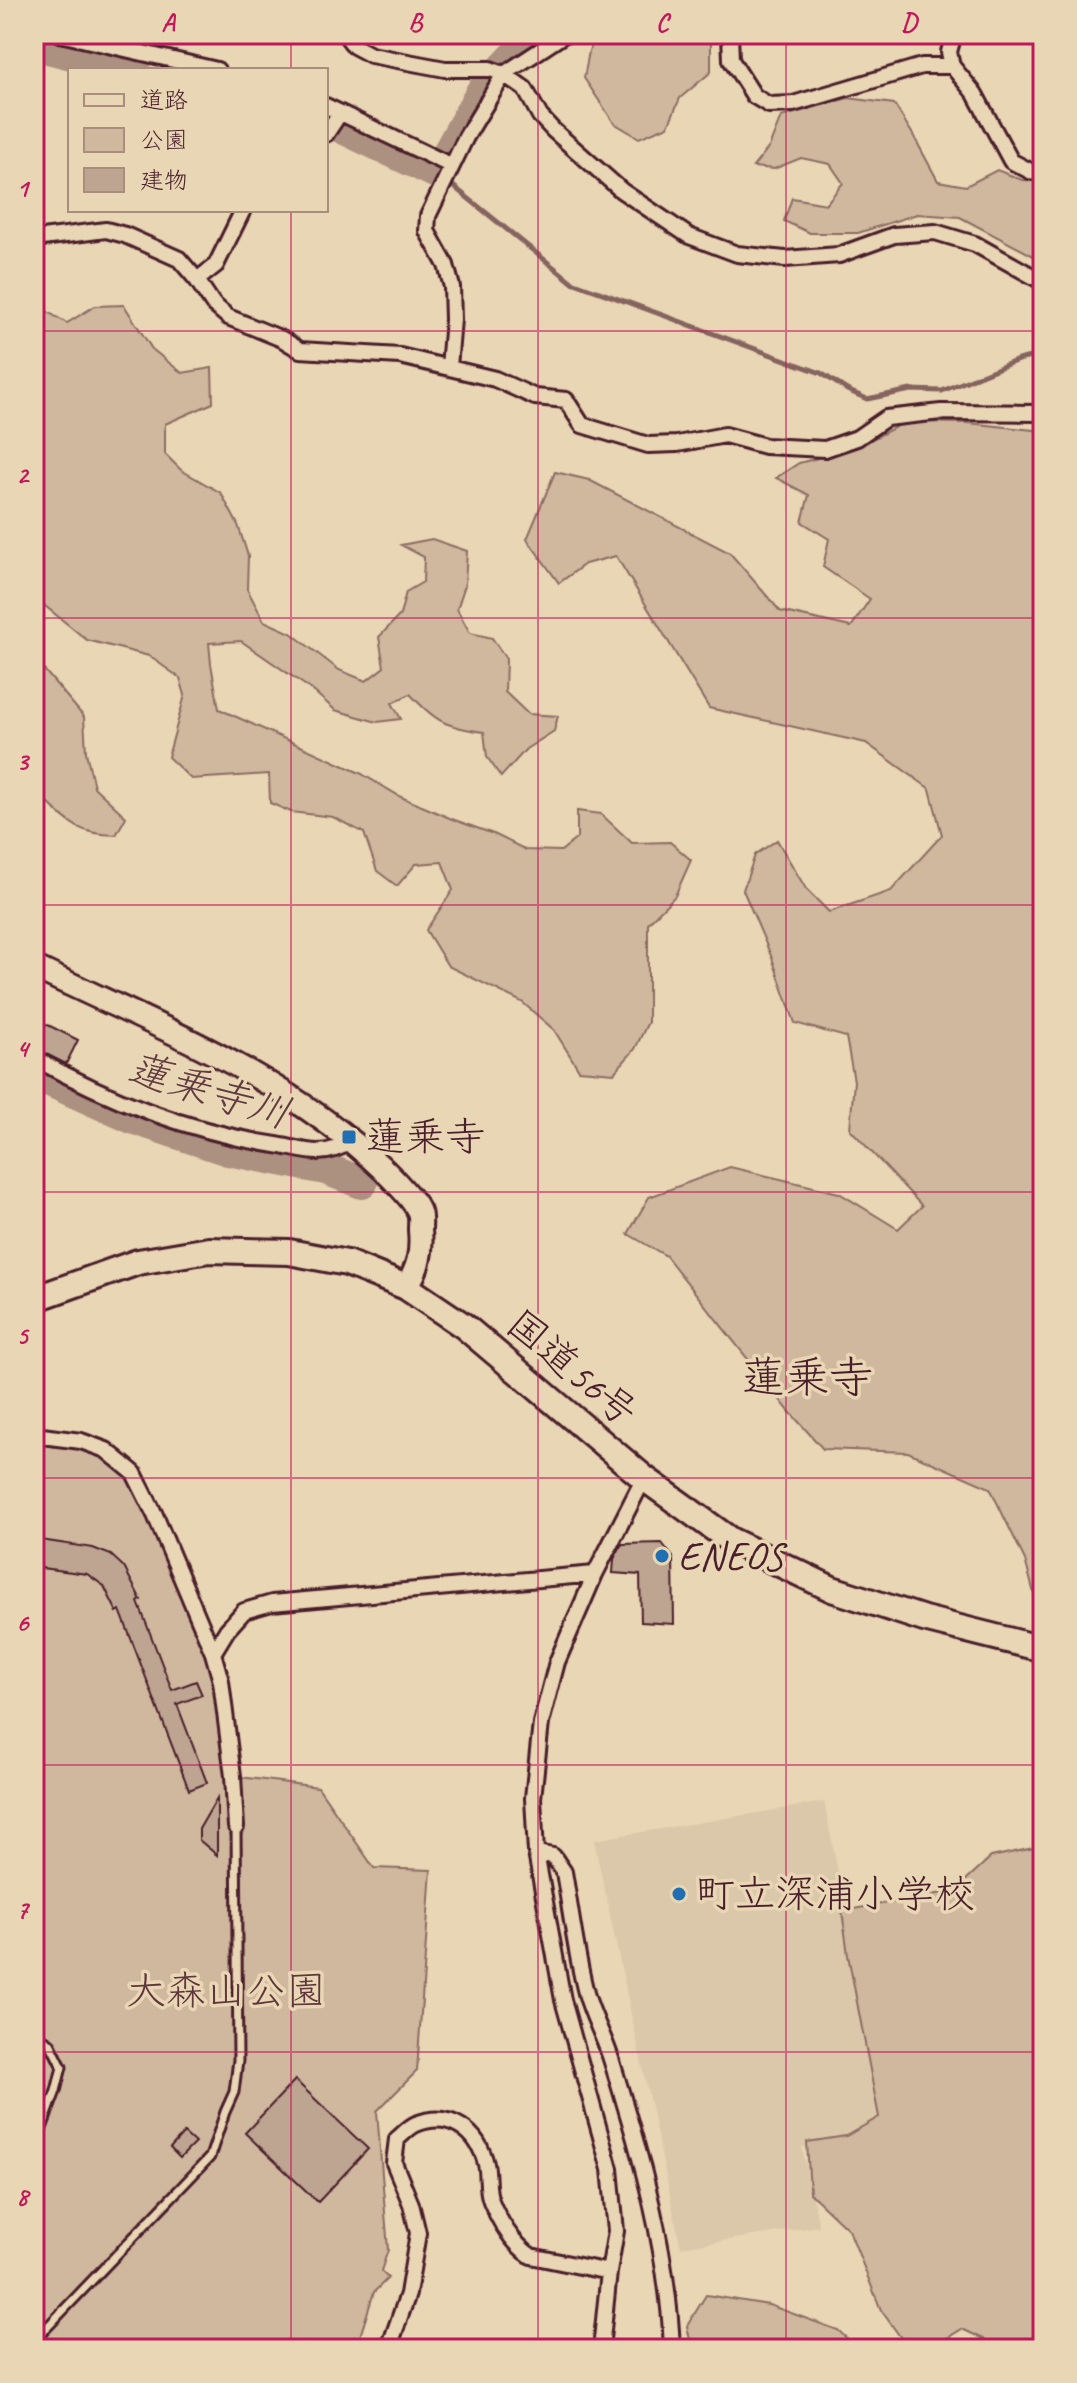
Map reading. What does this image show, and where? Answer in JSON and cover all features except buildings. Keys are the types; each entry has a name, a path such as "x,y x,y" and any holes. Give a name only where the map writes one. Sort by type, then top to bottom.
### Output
{"highway":[{"name":"国道56号","path":"34,1299 138,1262 209,1250 289,1252 347,1263 406,1287 464,1326 644,1478 730,1540 832,1589 924,1619 1043,1649"}],"main road":[{"path":"34,967 180,1036 256,1076 353,1141 391,1177 419,1211 422,1249 415,1273 406,1287"}],"street":[{"path":"60,34 208,68"},
{"path":"345,34 354,46 371,55 445,69 490,69 504,74 525,89 540,116 553,130 622,191 689,236 737,254 785,259 839,255 894,235 935,232 975,244 1043,282"},
{"path":"449,367 452,287 446,265 427,231 428,216 466,137 504,74 565,34"},
{"path":"730,34 731,60 754,96 769,105 793,104 922,66 952,66"},
{"path":"954,34 949,52 952,66 975,94 1011,161 1032,172 1043,169"},
{"path":"328,107 452,166"},
{"path":"328,131 340,113"},
{"path":"197,280 216,265 242,212"},
{"path":"34,239 106,230 125,235 179,259 213,304 228,317 282,339 300,350 400,356 495,379 535,397 566,400 582,425 648,445 677,444 725,435 765,446 825,449 857,438 886,418 941,412 1043,413"},
{"path":"34,1058 76,1082 141,1109 241,1140 319,1152 338,1149 353,1141"},
{"path":"34,1435 81,1441 106,1450 134,1473 213,1653 223,1694 236,1827"},
{"path":"601,2349 616,2231 610,2169 563,2000 536,1853 533,1798 541,1723 557,1662 595,1574 644,1478"},
{"path":"213,1653 244,1611 272,1603 595,1574"},
{"path":"536,1853 553,1856 564,1872 586,1994 611,2058 662,2252 672,2349"},
{"path":"386,2349 408,2294 418,2233 411,2204 394,2163 397,2139 414,2124 436,2118 449,2120 471,2132 486,2163 489,2197 499,2218 521,2249 531,2256 609,2272"}],"lane":[{"path":"34,2341 210,2157 234,2092 238,2060 236,1827"},
{"path":"34,2033 50,2043 62,2067 34,2150"}],"shaded area":[{"path":"824,1802 889,2129 802,2147 819,2226 681,2247 594,1840"}],"green space":[{"path":"595,34 716,34 711,43 711,72 680,98 668,126 639,138 614,123 584,78"},
{"path":"848,98 894,104 938,181 966,186 997,170 1022,180 1043,181 1043,261 960,217 917,214 858,233 810,233 784,221 792,198 826,204 843,183 830,164 801,158 774,169 753,167 769,147 781,117"},
{"path":"34,304 67,323 95,306 124,305 152,349 182,373 212,368 213,403 165,424 165,454 181,470 221,493 238,525 248,556 247,589 264,621 291,633 339,670 366,681 384,667 379,637 400,615 406,592 423,582 424,557 401,545 432,539 467,551 465,585 457,609 470,633 492,638 506,659 505,692 528,714 558,716 554,731 526,749 501,777 487,757 484,732 442,722 410,694 392,703 401,719 377,722 335,710 312,690 241,641 209,643 219,709 360,773 401,797 526,850 561,851 577,838 577,811 601,814 632,843 670,842 691,860 675,896 648,923 648,1022 635,1049 614,1073 579,1070 554,1030 522,1002 448,966 426,930 453,890 442,862 416,864 397,886 377,871 364,833 333,817 291,812 270,803 269,774 191,779 168,757 185,695 180,678 149,656 87,640 34,597"},
{"path":"905,422 968,423 1043,431 1043,1612 1039,1612 1025,1560 990,1488 908,1452 823,1449 666,1256 628,1234 649,1197 730,1167 839,1193 898,1229 922,1206 850,1129 854,1081 846,1037 795,1023 743,890 755,855 777,840 806,889 829,912 891,891 942,835 930,789 866,743 709,708 616,556 585,564 559,583 527,539 555,472 589,480 730,553 780,611 851,627 870,599 823,567 829,539 802,522 809,495 776,478 799,463 855,448"},
{"path":"34,658 84,717 86,752 94,787 126,817 116,835 85,830 70,822 46,801 34,803"},
{"name":"大森山公園","path":"34,1435 81,1441 134,1473 213,1653 233,1776 318,1787 374,1868 431,1870 417,2071 377,2111 388,2250 381,2271 388,2278 374,2292 356,2349 34,2349"},
{"path":"1043,1846 1043,2349 1005,2349 962,2329 929,2349 909,2349 881,2310 849,2230 810,2193 807,2142 846,2136 879,2117 842,1911 954,1891 991,1857"},
{"path":"706,2295 769,2305 838,2330 858,2349 692,2349 687,2326"}],"waterway":[{"path":"328,121 437,173 482,91 514,57 550,34"},
{"path":"40,46 127,68"},
{"path":"437,173 572,282 821,373 867,399 911,390 942,391 1018,360 1043,354"},
{"name":"蓮乗寺川","path":"34,1074 132,1118 228,1150 326,1169 362,1183"}],"place":[{"name":"蓮乗寺","path":"349,1137"},
{"name":"ENEOS","path":"662,1556"},
{"name":"町立深浦小学校","path":"679,1894"}],"district":[{"name":"蓮乗寺","path":"807,1377"}]}
